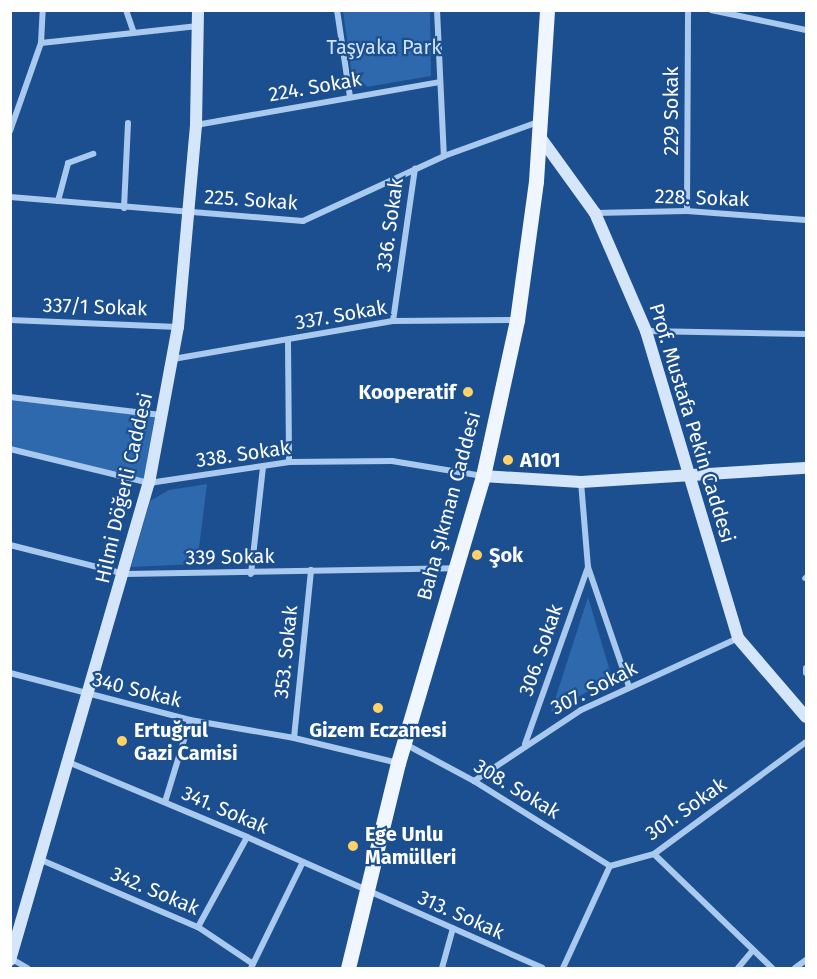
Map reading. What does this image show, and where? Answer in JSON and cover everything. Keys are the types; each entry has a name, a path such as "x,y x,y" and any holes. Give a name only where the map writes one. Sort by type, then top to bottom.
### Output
{"main road":[{"name":"Baha Şıkman Caddesi","path":"348,969 398,763 483,476 517,320 541,129 548,10"}],"street":[{"path":"10,131 41,42 44,10"},
{"path":"126,10 134,33"},
{"name":"Hilmi Döğerli Caddesi","path":"11,959 38,859 125,574 149,483 178,327 196,125 198,10"},
{"path":"337,10 350,97"},
{"path":"437,10 444,156"},
{"name":"229 Sokak","path":"687,10 687,211"},
{"path":"711,10 807,30"},
{"path":"41,42 198,26"},
{"name":"224. Sokak","path":"196,125 439,82"},
{"path":"124,208 128,123"},
{"name":"225. Sokak","path":"10,196 124,208 303,221 444,156 541,129"},
{"name":"Prof. Mustafa Pekin Caddesi","path":"541,129 596,213 646,331 738,638 807,717"},
{"path":"58,201 68,163 93,154"},
{"name":"336. Sokak","path":"393,321 415,170"},
{"name":"228. Sokak","path":"596,213 687,211 807,220"},
{"name":"337. Sokak","path":"173,359 288,341 393,321 517,320"},
{"name":"337/1 Sokak","path":"10,321 178,327"},
{"path":"646,331 807,334"},
{"path":"288,341 289,462"},
{"path":"10,397 161,416"},
{"name":"338. Sokak","path":"10,449 149,483 289,462 392,461 483,476"},
{"path":"251,574 263,467"},
{"path":"483,476 581,482 807,468"},
{"path":"581,482 588,567 629,687"},
{"name":"339 Sokak","path":"10,545 125,574 251,574 311,570 454,568"},
{"name":"306. Sokak","path":"525,745 588,567"},
{"name":"353. Sokak","path":"294,738 311,570"},
{"name":"307. Sokak","path":"474,781 525,745 629,687 738,638"},
{"name":"340 Sokak","path":"10,673 87,695 190,720 294,738 398,763"},
{"path":"165,802 190,720"},
{"name":"301. Sokak","path":"610,866 654,854 807,742"},
{"name":"308. Sokak","path":"404,744 474,781 610,866"},
{"name":"341. Sokak","path":"68,762 247,837 367,891"},
{"path":"198,927 247,837"},
{"path":"654,854 772,969"},
{"name":"342. Sokak","path":"38,859 198,927 252,966"},
{"path":"252,966 303,862"},
{"path":"563,969 610,866"},
{"name":"313. Sokak","path":"367,891 542,969"},
{"path":"442,969 453,928"},
{"path":"738,969 753,950"},
{"path":"11,959 27,969"},
{"path":"795,969 807,960"}],"green space":[{"name":"Taşyaka Park","path":"343,11 430,11 431,76 354,89"},
{"path":"11,397 161,415 149,483 11,449"},
{"path":"207,484 197,564 131,567 150,501 169,490"},
{"path":"588,597 612,678 551,712"}],"place":[{"name":"Kooperatif","path":"468,392"},
{"name":"A101","path":"508,460"},
{"name":"Şok","path":"477,555"},
{"name":"Gizem Eczanesi","path":"378,708"},
{"name":"Ertuğrul Gazi Camisi","path":"122,741"},
{"name":"Ege Unlu Mamülleri","path":"353,846"}]}
